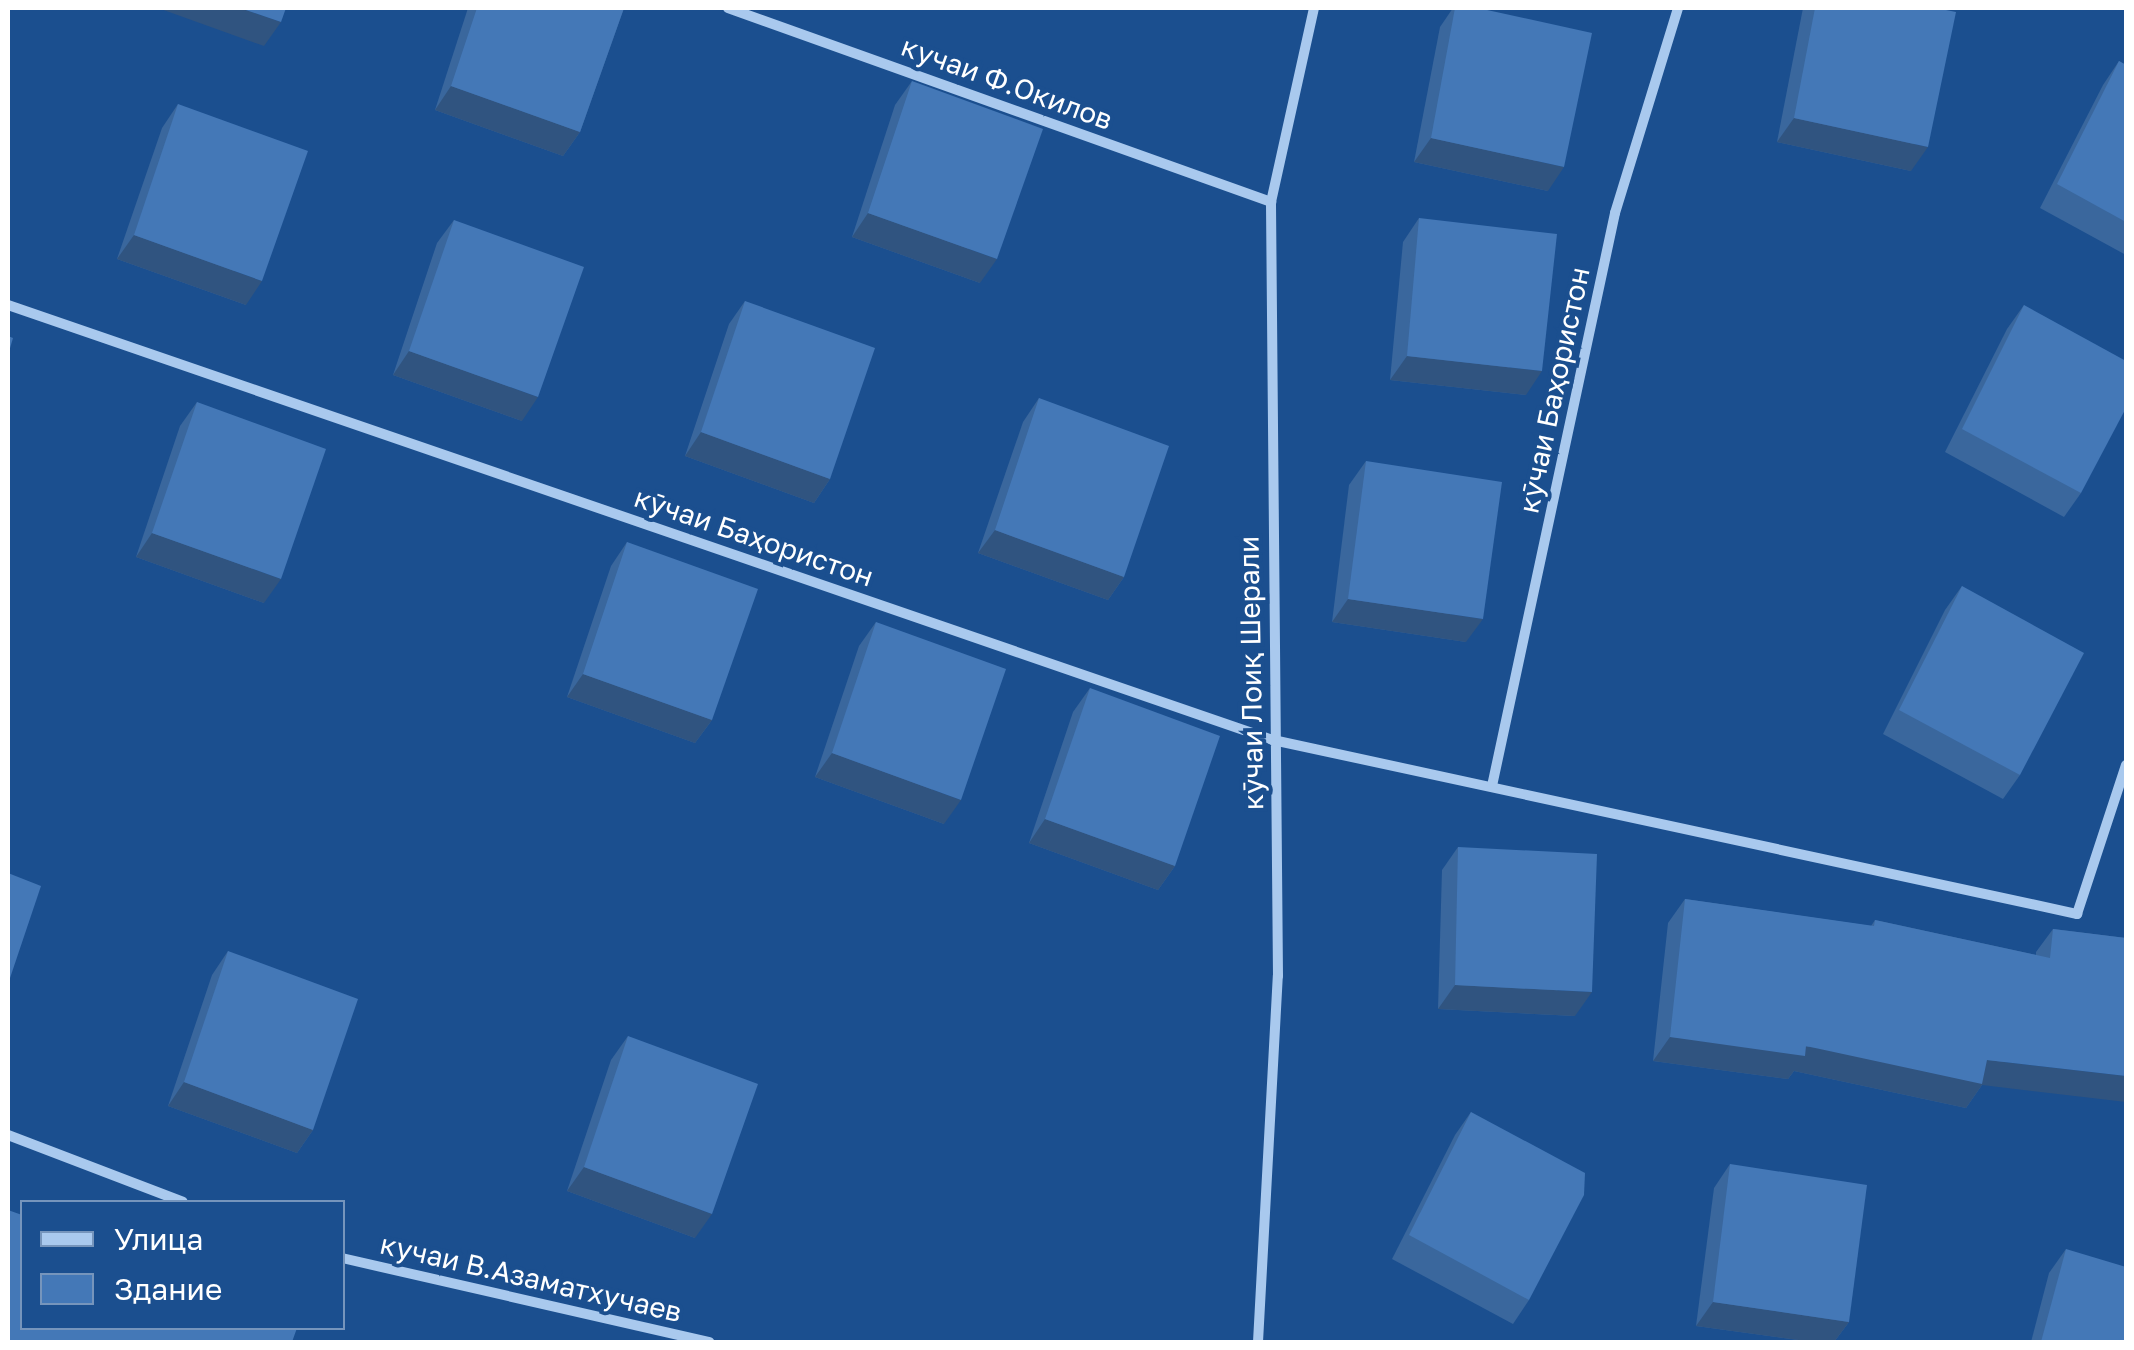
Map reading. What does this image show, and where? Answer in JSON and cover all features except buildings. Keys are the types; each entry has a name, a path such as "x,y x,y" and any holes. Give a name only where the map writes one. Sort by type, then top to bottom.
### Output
{"street":[{"name":"кучаи Ф.Окилов","path":"728,8 1270,202"},
{"name":"кӯчаи Лоиқ Шерали","path":"1258,1342 1278,976 1272,740 1270,202 1314,8"},
{"name":"кӯчаи Баҳористон","path":"1492,786 1615,213 1678,8"},
{"name":"кӯчаи Баҳористон","path":"8,305 1272,740 2077,914 2126,765"},
{"path":"8,1136 178,1200"},
{"name":"кучаи В.Азаматхучаев","path":"345,1259 710,1342"}]}
